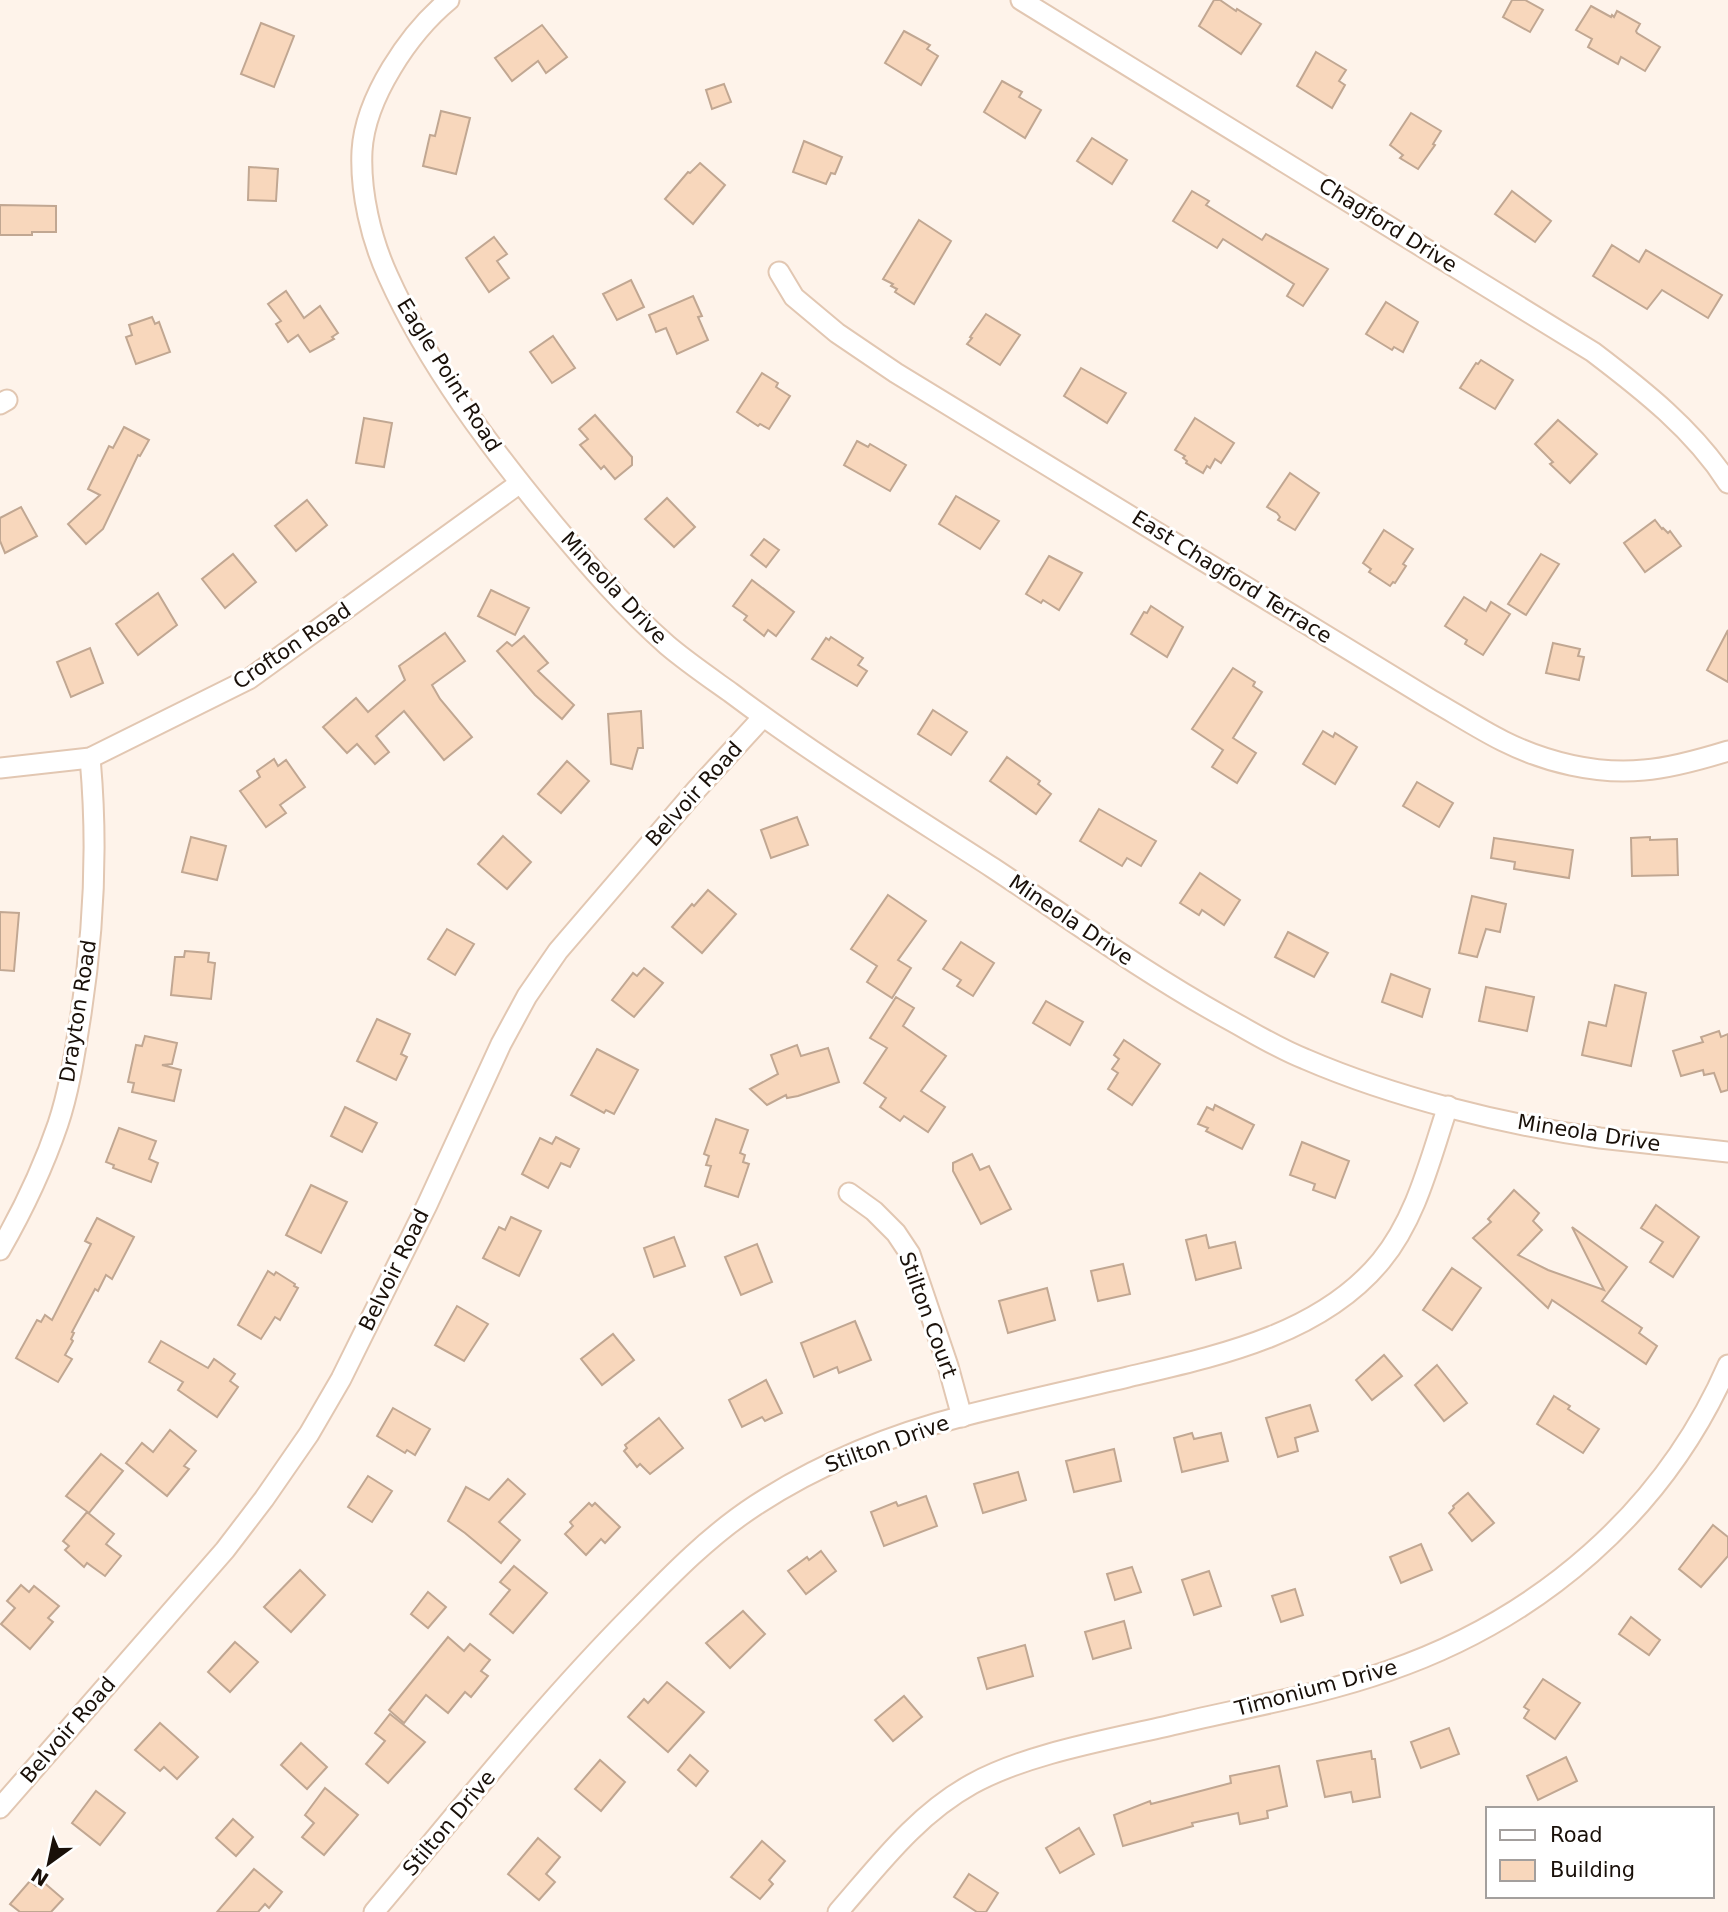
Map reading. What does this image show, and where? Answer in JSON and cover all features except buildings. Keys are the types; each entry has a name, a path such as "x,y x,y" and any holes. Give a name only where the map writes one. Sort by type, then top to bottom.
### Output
{"street":[{"name":"Eagle Point Road","path":"449,0 417,32 394,63 377,97 362,149 365,192 373,234 387,275 422,340 461,402 520,483"},
{"name":"Chagford Drive","path":"1020,0 1593,352 1640,387 1691,436 1715,462 1728,483"},
{"name":"East Chagford Terrace","path":"779,272 794,297 837,333 896,373 1503,741 1532,754 1571,765 1604,770 1644,771 1728,751"},
{"name":"Mineola Drive","path":"520,483 629,609 669,647 833,765 1194,1000 1271,1043 1306,1060 1377,1086 1523,1125 1597,1138 1728,1152"},
{"name":"Crofton Road","path":"0,768 90,758 250,678 520,483"},
{"name":"Belvoir Road","path":"0,1808 225,1549 264,1499 309,1434 341,1378 427,1205 501,1044 527,996 558,951 697,789 763,717"},
{"name":"Drayton Road","path":"0,1250 39,1175 58,1123 72,1069 89,961 95,815 90,758"},
{"name":"Stilton Drive","path":"374,1912 589,1658 709,1539 755,1505 804,1476 862,1450 962,1417 1232,1350 1298,1325 1326,1309 1355,1287 1380,1262 1397,1239 1413,1208 1448,1106"},
{"name":"Stilton Court","path":"849,1193 874,1211 896,1233 909,1254 948,1366 962,1417"},
{"name":"Timonium Drive","path":"838,1912 911,1828 947,1799 974,1783 1010,1767 1078,1747 1330,1688 1387,1671 1431,1655 1520,1607 1586,1560 1625,1523 1653,1491 1689,1439 1728,1365"}]}
